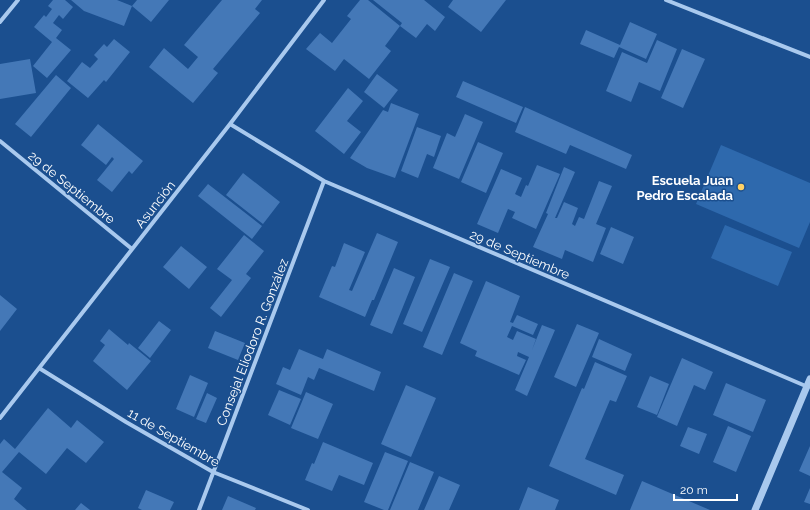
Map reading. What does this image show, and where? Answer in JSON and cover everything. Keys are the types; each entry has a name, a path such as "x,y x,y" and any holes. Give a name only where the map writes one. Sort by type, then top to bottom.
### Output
{"street":[{"path":"0,22 18,0"},
{"name":"Asunción","path":"0,418 230,124 324,0"},
{"path":"666,0 810,57"},
{"name":"29 de Septiembre","path":"230,124 324,181 809,384"},
{"name":"29 de Septiembre","path":"0,140 132,249"},
{"name":"Consejal Eliodoro R. González","path":"199,510 324,181"},
{"name":"11 de Septiembre","path":"39,368 126,422 214,472 308,510"},
{"path":"755,510 809,384"}],"shaded area":[{"path":"721,145 810,183 810,222 799,248 696,204"},
{"path":"725,225 792,252 778,286 711,258"}],"building":[{"path":"53,0 65,0 73,7 63,19 59,15 53,23 62,30 56,38 71,50 47,78 33,66 52,42 34,27 44,15 46,17 52,9 48,6"},
{"path":"71,0 117,0 132,6 124,26 84,11"},
{"path":"137,0 169,0 151,22 132,6"},
{"path":"222,0 262,0 255,9 260,13 213,69 218,73 193,103 149,67 164,48 188,69 198,57 184,45"},
{"path":"360,0 368,0 400,26 385,46 391,51 369,79 344,59 335,71 306,49 320,33 332,43 351,19 347,16"},
{"path":"373,0 424,0 445,17 435,31 427,24 416,38 400,26 402,23"},
{"path":"453,0 506,0 481,32 448,7"},
{"path":"630,22 657,34 646,59 619,47 614,58 580,44 586,30 620,45"},
{"path":"114,39 130,52 106,82 104,80 88,98 67,81 82,62 90,68 98,59 94,55 104,44 107,47"},
{"path":"657,40 677,49 660,91 639,82 631,102 606,91 622,52 647,63"},
{"path":"682,49 705,59 683,108 661,98"},
{"path":"30,59 36,93 0,99 0,64"},
{"path":"377,74 398,90 384,108 364,92"},
{"path":"56,75 71,88 31,137 15,124"},
{"path":"463,81 523,107 516,123 456,97"},
{"path":"348,88 363,101 347,121 361,132 344,154 315,131"},
{"path":"391,103 419,114 395,178 367,168 350,158 383,110 388,112"},
{"path":"525,107 632,155 626,169 570,145 566,154 515,132"},
{"path":"465,114 483,122 459,179 433,168 447,133 455,137"},
{"path":"98,124 143,161 132,174 129,171 112,192 97,180 114,159 112,157 106,165 81,145"},
{"path":"417,127 441,136 434,157 427,154 418,178 401,171"},
{"path":"478,142 503,153 486,193 461,182"},
{"path":"537,165 560,174 536,229 512,218 515,212 508,209 498,233 477,224 501,169 522,178 515,194 521,197 526,185 528,186"},
{"path":"564,167 575,172 555,218 557,218 564,202 578,208 572,224 575,226 579,217 584,219 599,181 612,186 596,224 606,228 593,262 565,250 562,259 533,247 548,214 546,213"},
{"path":"243,173 280,202 263,224 226,195"},
{"path":"208,184 262,226 252,239 198,196"},
{"path":"611,227 634,237 623,264 600,254"},
{"path":"377,233 398,242 374,300 372,300 365,317 319,297 332,266 335,267 344,243 365,252 349,290 352,291"},
{"path":"244,235 264,251 246,274 251,278 221,317 210,308 232,280 217,269"},
{"path":"181,246 207,267 189,289 163,267"},
{"path":"430,259 450,267 422,332 403,324"},
{"path":"394,268 415,277 392,334 370,325"},
{"path":"454,273 473,281 442,355 423,347"},
{"path":"486,281 520,296 510,322 513,323 517,315 538,324 533,335 512,326 507,337 513,340 517,331 536,339 532,350 542,325 555,330 527,396 515,390 529,357 518,352 517,356 526,360 519,375 475,356 477,351 460,343"},
{"path":"0,295 17,309 0,331"},
{"path":"159,321 171,330 150,358 138,348"},
{"path":"577,324 599,333 576,387 554,377"},
{"path":"109,329 128,345 129,343 151,361 127,390 93,361 105,345 100,341"},
{"path":"215,331 245,343 238,360 208,348"},
{"path":"599,339 632,354 625,371 592,357"},
{"path":"299,349 323,359 327,349 381,372 374,391 319,368 314,380 308,377 301,395 276,384 283,367 290,370"},
{"path":"682,358 713,372 705,390 694,385 677,426 657,417"},
{"path":"595,362 627,376 616,402 610,400 585,459 624,475 616,495 549,466 582,388 584,389"},
{"path":"190,375 208,383 194,417 176,409"},
{"path":"650,376 669,384 657,415 637,407"},
{"path":"726,383 766,400 753,432 713,415"},
{"path":"406,385 436,398 411,457 381,444"},
{"path":"279,390 301,399 290,425 268,415"},
{"path":"306,392 333,404 318,439 291,428"},
{"path":"207,393 217,398 206,423 196,419"},
{"path":"48,408 71,428 77,420 104,442 86,463 67,448 46,474 19,452 2,472 22,488 14,499 27,510 0,510 0,444 4,439 15,449"},
{"path":"728,426 751,436 736,472 713,462"},
{"path":"688,427 707,434 699,454 680,446"},
{"path":"323,442 373,463 364,485 339,475 332,491 305,480 312,463 314,464"},
{"path":"810,446 810,476 799,471"},
{"path":"385,452 408,461 388,510 384,510 364,502"},
{"path":"410,462 434,472 418,510 390,510"},
{"path":"439,476 460,485 449,510 424,510"},
{"path":"642,481 710,510 630,510"},
{"path":"528,487 559,500 555,510 519,510"},
{"path":"810,488 810,504 804,502"},
{"path":"146,490 174,502 170,510 142,510 138,508"},
{"path":"228,496 256,508 255,510 222,510"},
{"path":"81,503 90,510 75,510"}],"place":[{"name":"Escuela Juan Pedro Escalada","path":"741,187"}]}
